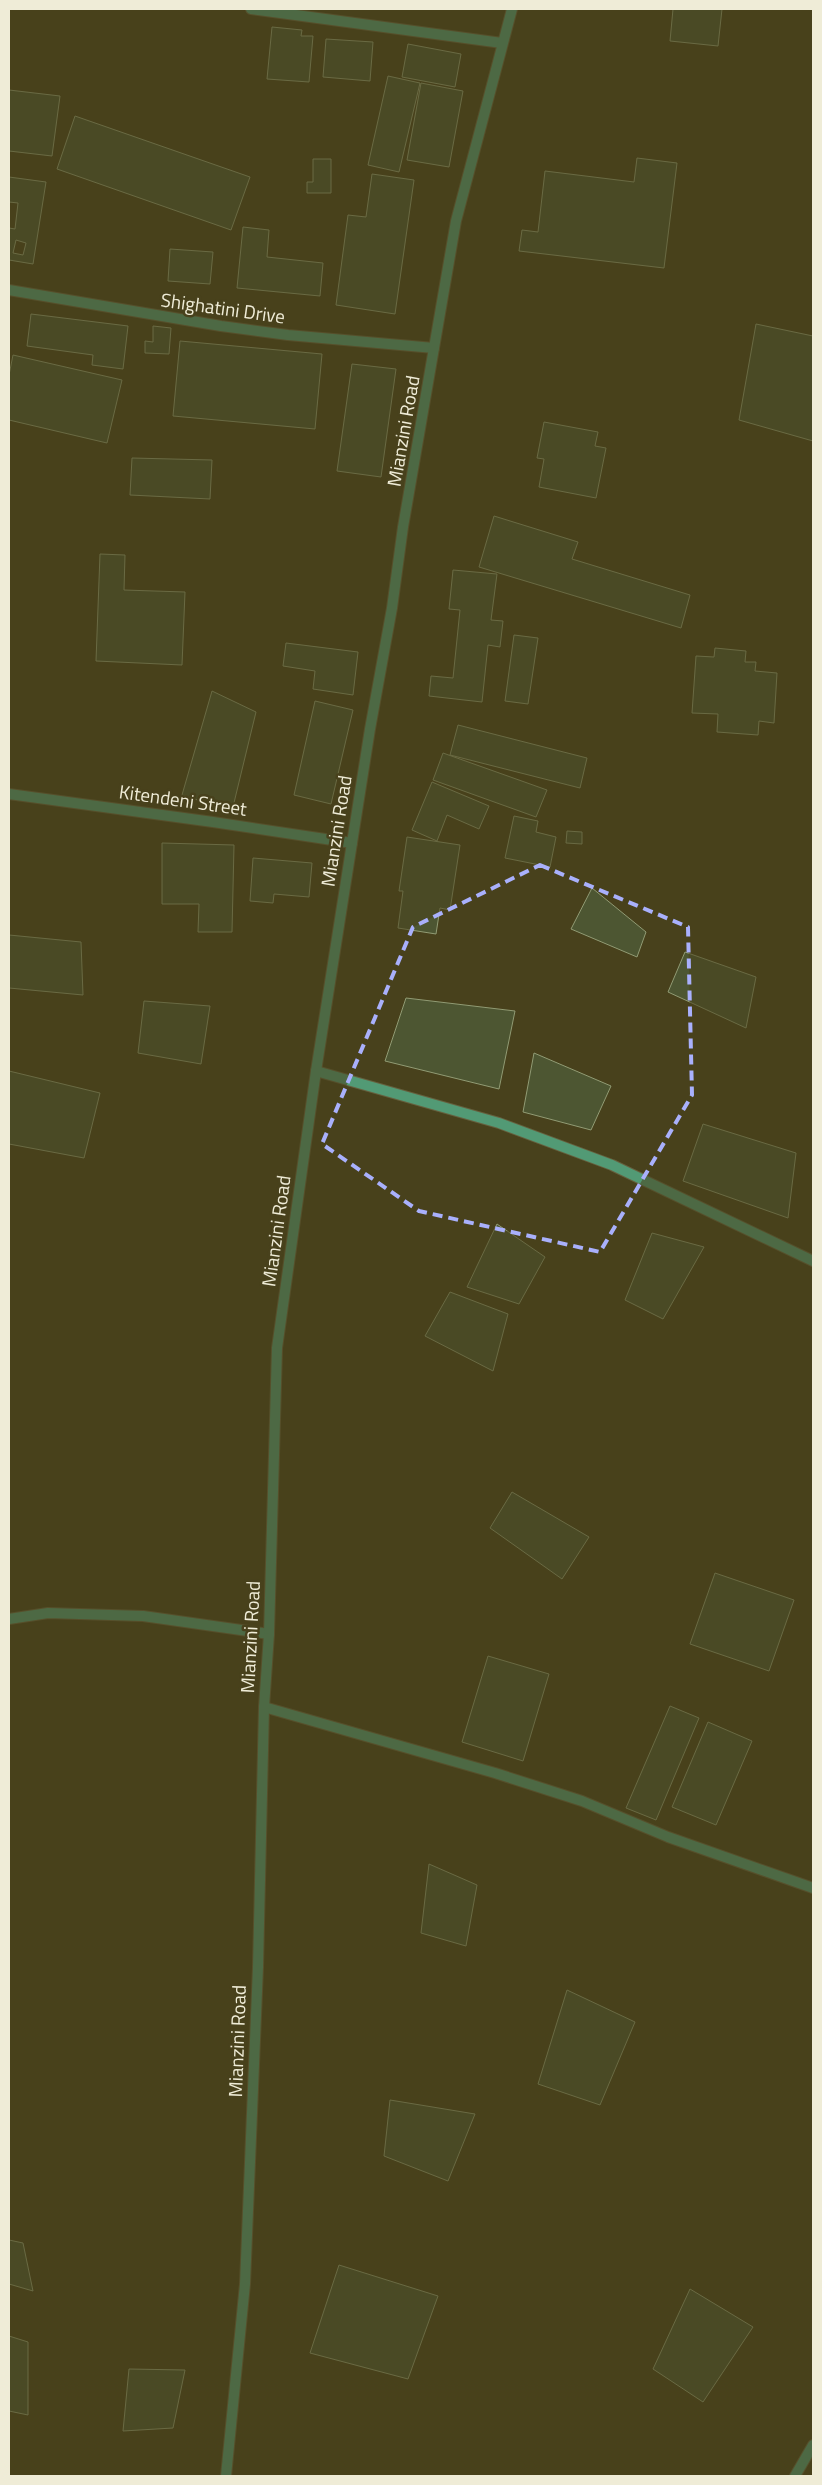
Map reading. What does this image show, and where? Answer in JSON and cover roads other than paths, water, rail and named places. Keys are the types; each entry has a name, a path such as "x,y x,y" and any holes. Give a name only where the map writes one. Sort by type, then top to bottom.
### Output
{"street":[{"path":"251,9 502,43"},
{"name":"Mianzini Road","path":"226,2476 245,2284 258,1967 264,1707 269,1634 277,1348 316,1071 352,843 456,221 512,9"},
{"name":"Shighatini Drive","path":"9,290 221,326 288,335 434,348"},
{"name":"Kitendeni Street","path":"9,794 352,843"},
{"path":"316,1071 499,1123 612,1165 813,1261"},
{"path":"9,1619 48,1613 143,1616 269,1634"},
{"path":"264,1707 460,1763 573,1799 668,1837 813,1888"},
{"path":"795,2476 813,2445"}]}
